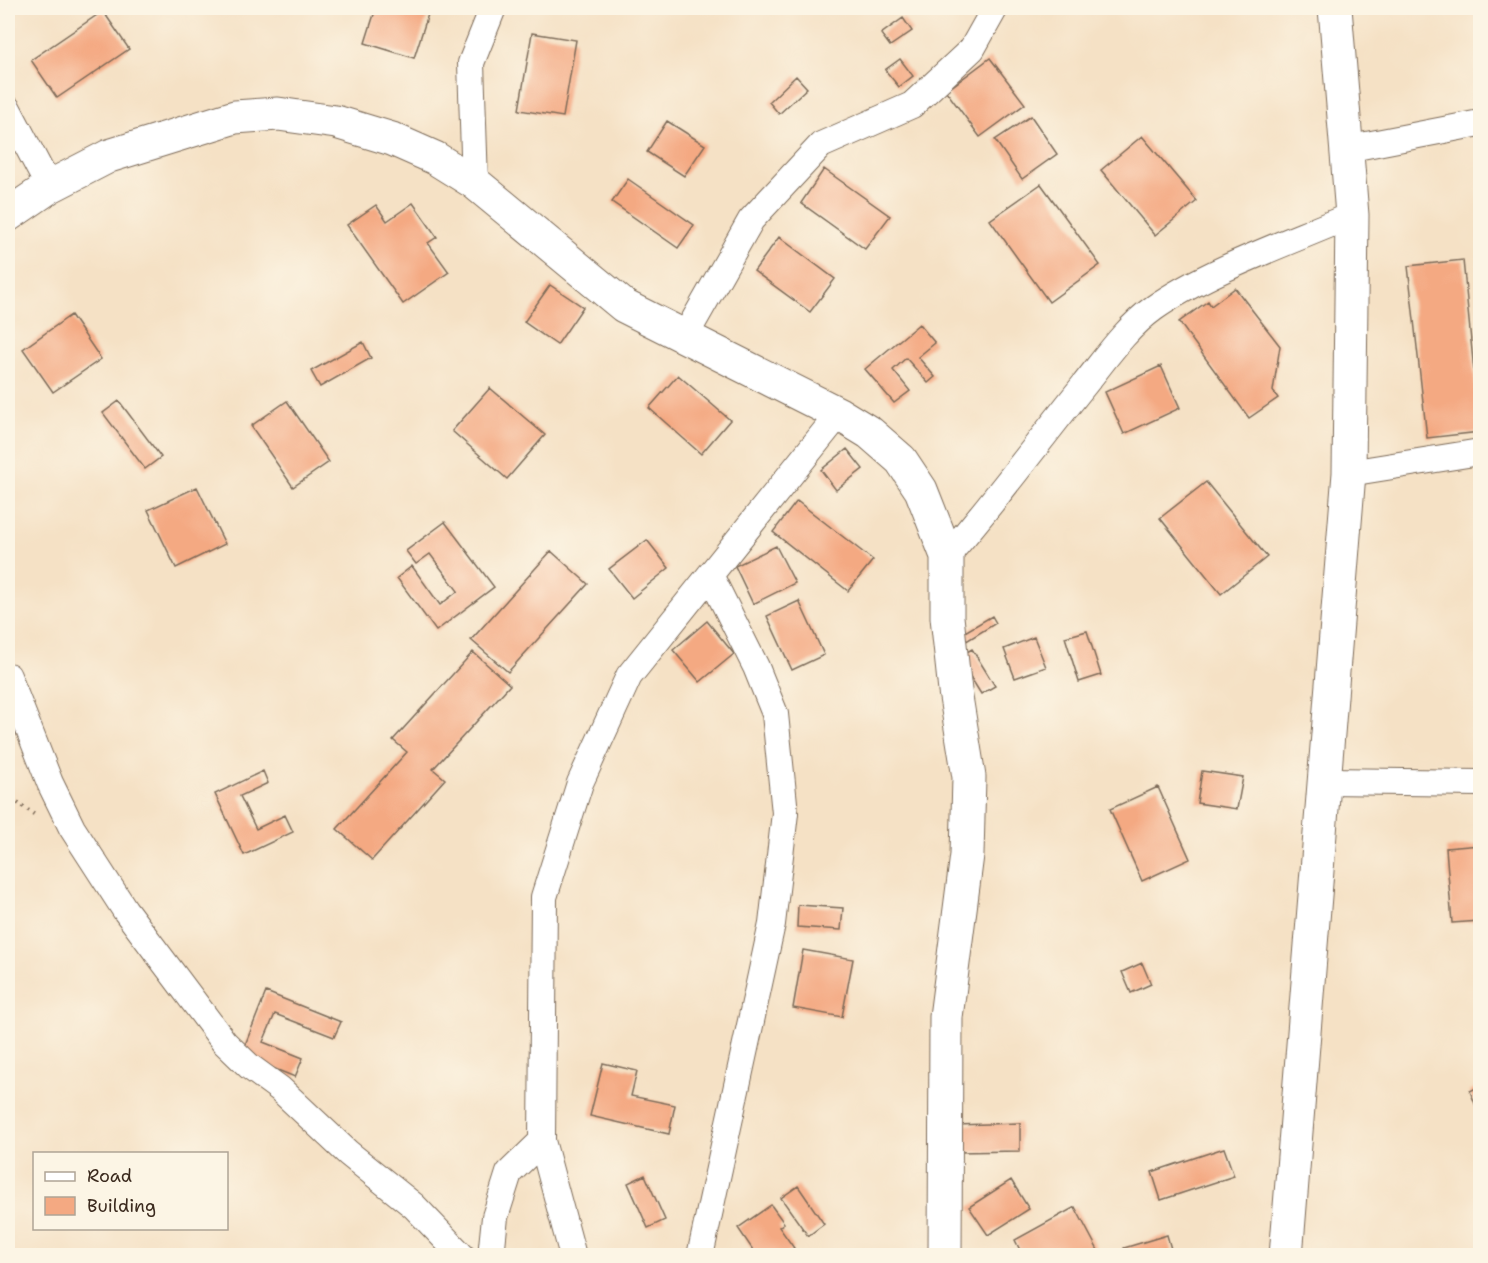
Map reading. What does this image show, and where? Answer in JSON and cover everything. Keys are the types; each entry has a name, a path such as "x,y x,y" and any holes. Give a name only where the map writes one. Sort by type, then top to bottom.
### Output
{"street":[{"path":"475,183 471,63 493,8"},
{"path":"684,338 751,220 759,211 821,145 912,105 972,49 994,8"},
{"path":"1286,1256 1326,782 1349,473 1352,215 1335,8"},
{"path":"8,109 49,187"},
{"path":"8,215 49,187 110,156 235,117 278,114 336,122 392,139 435,158 475,183 624,306 839,414 870,433 901,460 921,490 947,556 947,617 955,691 969,777 967,855 946,1017 945,1256"},
{"path":"1346,149 1480,123"},
{"path":"947,556 999,496 1037,442 1122,338 1154,309 1195,284 1352,215"},
{"path":"573,1256 542,1141 544,897 580,783 629,676 839,414"},
{"path":"1349,473 1480,452"},
{"path":"700,1256 772,924 785,813 775,714 756,667 710,575"},
{"path":"8,676 50,783 72,828 125,910 224,1042 250,1067 280,1089 348,1153 414,1206 462,1256"},
{"path":"1326,782 1480,783"},
{"path":"491,1256 495,1217 509,1173 542,1141"}],"building":[{"path":"376,8 430,8 414,58 365,43"},
{"path":"103,11 129,49 57,98 31,60"},
{"path":"903,18 912,31 890,46 881,34"},
{"path":"532,33 576,40 563,117 519,110"},
{"path":"990,58 1025,104 980,137 946,91"},
{"path":"900,59 913,76 899,87 885,70"},
{"path":"796,76 807,88 779,114 769,102"},
{"path":"1031,116 1057,154 1022,179 995,140"},
{"path":"667,121 705,145 684,176 647,152"},
{"path":"1142,136 1197,201 1155,235 1101,170"},
{"path":"824,169 890,216 865,249 801,203"},
{"path":"628,179 694,225 678,248 612,202"},
{"path":"1041,184 1100,265 1049,302 990,220"},
{"path":"413,203 437,237 428,243 449,272 403,304 347,225 376,205 387,221"},
{"path":"779,237 835,279 810,312 754,271"},
{"path":"1463,260 1480,432 1427,438 1408,266"},
{"path":"550,285 583,307 557,345 524,322"},
{"path":"1235,288 1280,346 1273,391 1278,398 1249,418 1179,322 1208,301 1211,306"},
{"path":"71,315 101,359 53,392 23,349"},
{"path":"919,324 935,343 918,357 935,377 928,383 906,358 893,370 910,391 894,403 865,369"},
{"path":"363,342 371,358 320,387 311,371"},
{"path":"1161,366 1180,408 1124,434 1105,392"},
{"path":"678,375 730,420 701,454 649,408"},
{"path":"490,388 545,435 507,479 452,431"},
{"path":"119,401 161,457 145,469 103,413"},
{"path":"287,401 329,462 293,487 251,426"},
{"path":"847,449 863,469 836,490 821,470"},
{"path":"1206,482 1267,557 1221,594 1160,518"},
{"path":"197,487 225,544 176,568 148,510"},
{"path":"797,501 873,560 848,591 773,532"},
{"path":"445,522 494,587 436,631 397,578 412,566 440,605 458,591 430,554 416,564 406,551"},
{"path":"647,540 669,568 632,598 609,569"},
{"path":"776,546 795,583 753,604 735,566"},
{"path":"551,551 588,584 508,672 471,640"},
{"path":"799,601 824,655 792,670 767,616"},
{"path":"992,616 996,623 955,648 951,640"},
{"path":"707,621 734,654 700,682 673,650"},
{"path":"1087,631 1101,675 1079,682 1065,637"},
{"path":"1034,637 1046,667 1015,678 1004,649"},
{"path":"972,649 995,686 981,694 958,657"},
{"path":"473,652 510,685 433,769 445,779 372,860 337,829 407,752 393,740"},
{"path":"263,771 268,783 240,796 256,829 285,815 293,832 244,855 215,794"},
{"path":"1202,771 1243,777 1237,809 1197,803"},
{"path":"1158,787 1190,859 1142,881 1110,809"},
{"path":"1480,845 1480,921 1452,923 1446,848"},
{"path":"798,905 843,908 841,930 797,927"},
{"path":"803,950 853,959 842,1017 793,1008"},
{"path":"1142,963 1151,984 1131,993 1122,972"},
{"path":"266,992 341,1022 334,1037 275,1014 263,1042 303,1058 295,1077 241,1055"},
{"path":"603,1063 637,1071 631,1096 675,1105 669,1134 590,1116"},
{"path":"1480,1086 1480,1116 1470,1091"},
{"path":"1020,1123 1020,1151 957,1152 956,1125"},
{"path":"1224,1148 1234,1176 1161,1200 1152,1172"},
{"path":"645,1175 665,1220 648,1228 628,1183"},
{"path":"1011,1180 1029,1209 988,1235 969,1207"},
{"path":"798,1186 824,1224 808,1236 781,1198"},
{"path":"771,1205 784,1223 779,1227 794,1248 784,1256 757,1256 738,1228"},
{"path":"1075,1207 1101,1256 1023,1256 1015,1240"},
{"path":"1167,1235 1173,1256 1126,1256 1124,1248"}]}
